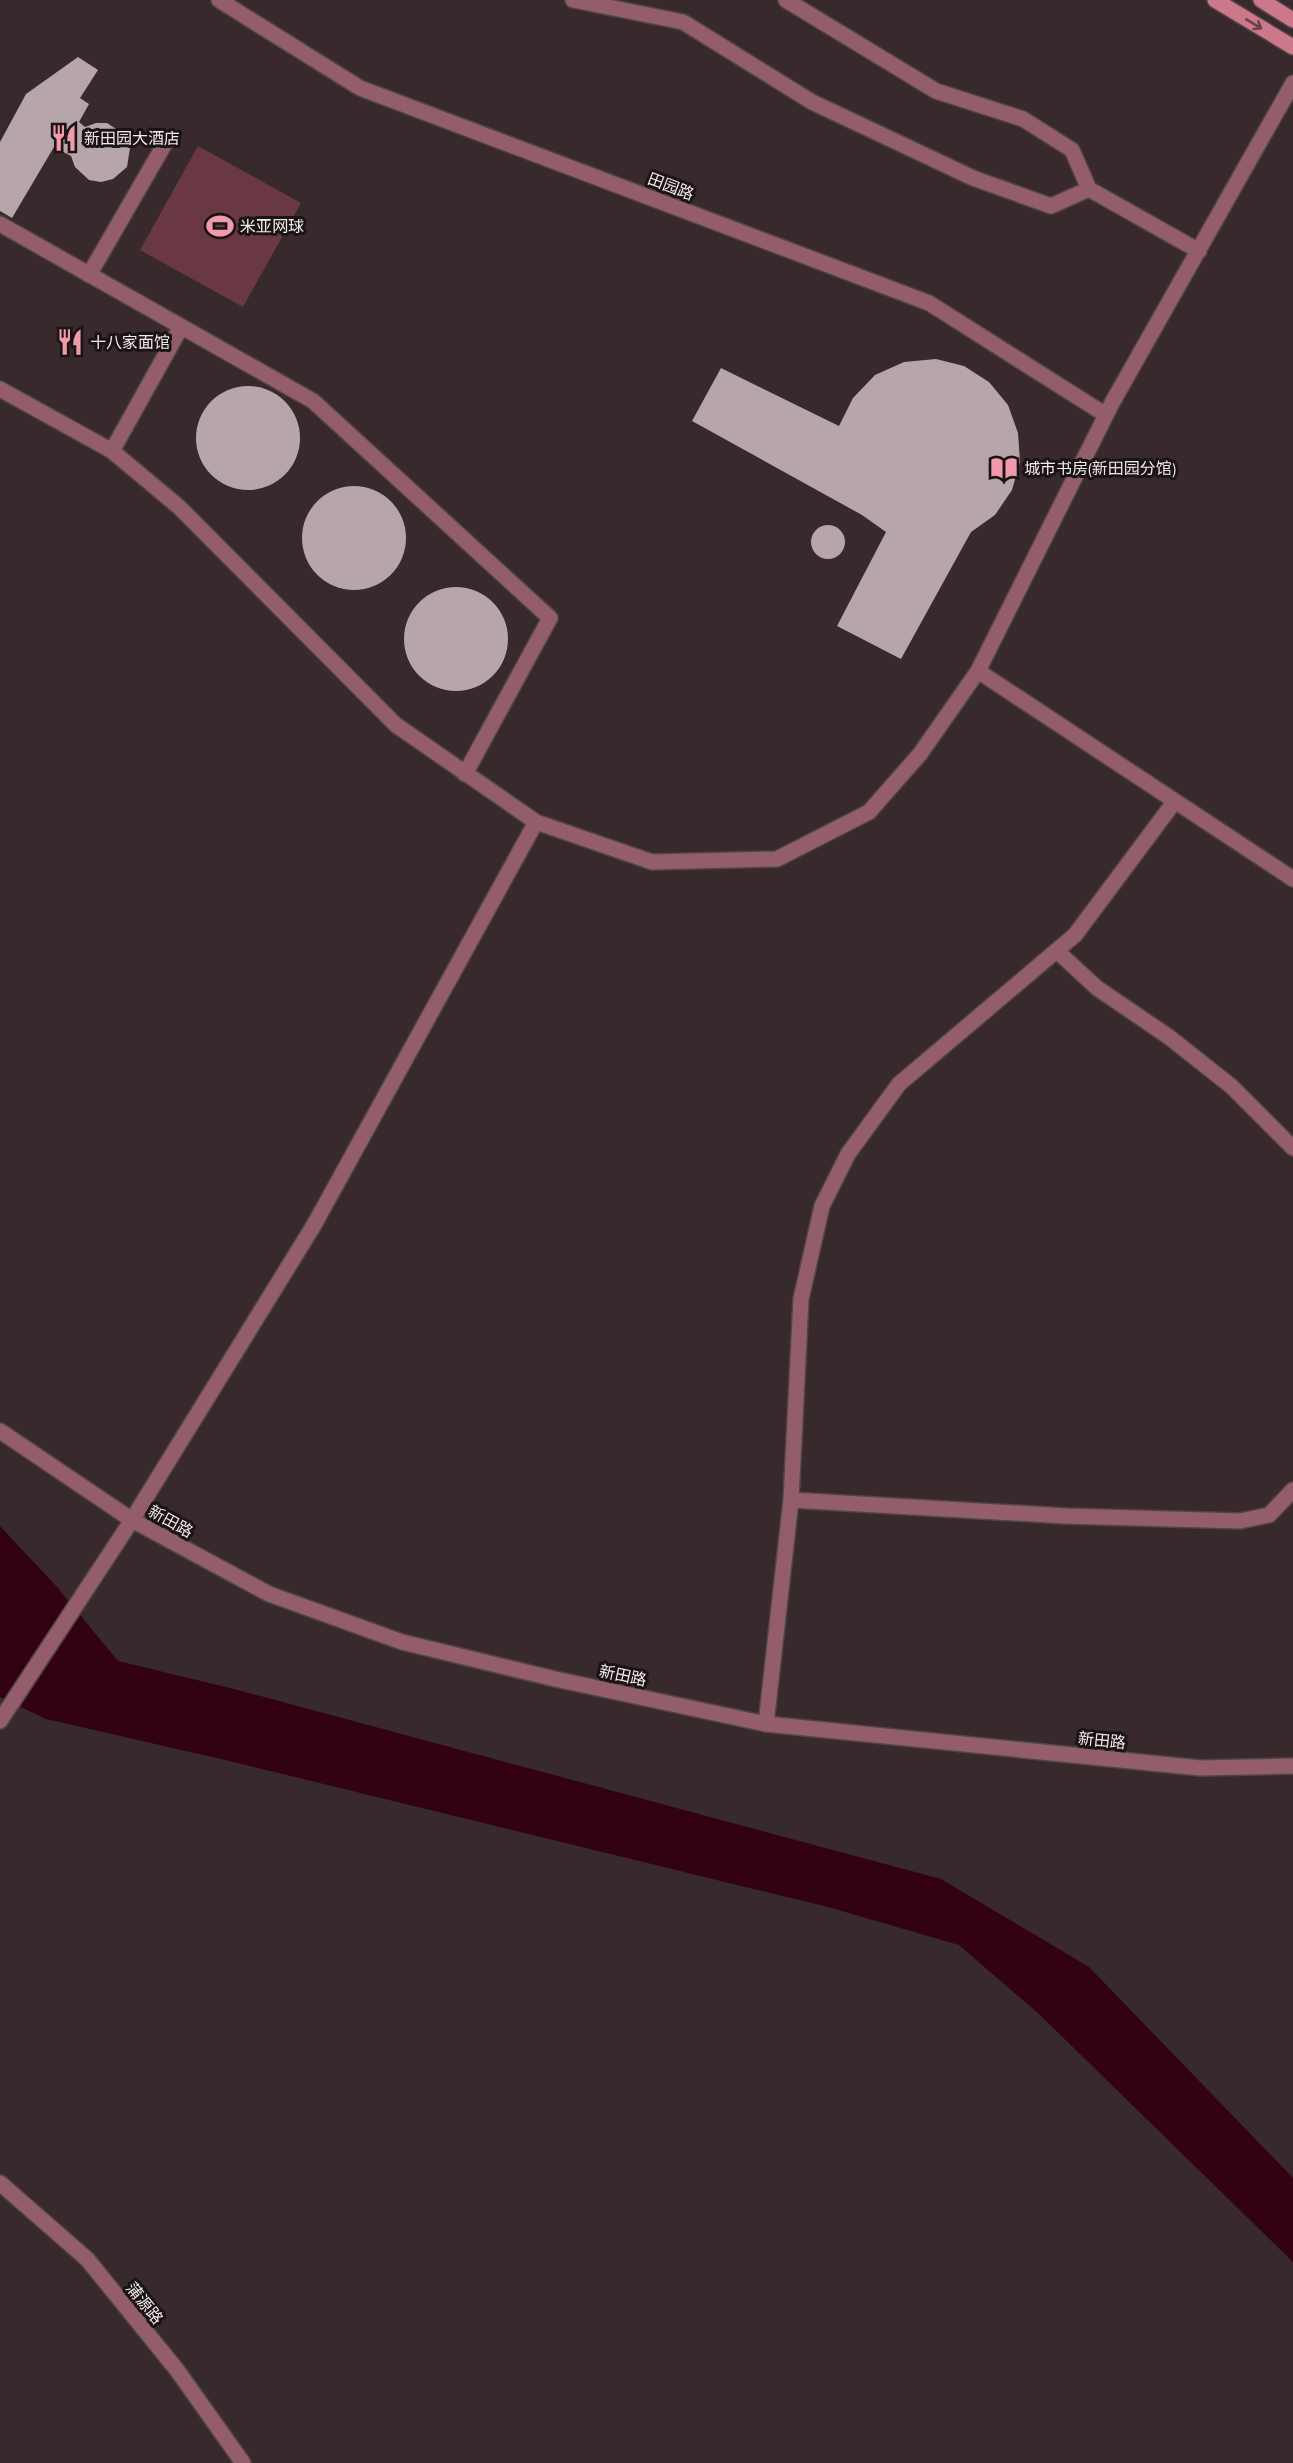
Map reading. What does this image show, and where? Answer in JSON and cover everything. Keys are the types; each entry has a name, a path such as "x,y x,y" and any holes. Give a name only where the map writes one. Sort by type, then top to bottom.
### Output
{"main road":[{"path":"1215,0 1293,48"},
{"path":"1261,0 1293,20"}],"street":[{"name":"田园路","path":"219,0 360,88 929,303 1106,415"},
{"path":"573,0 683,22 812,102 984,182 1051,206 1089,189"},
{"path":"786,0 936,91 1023,119 1072,150 1089,189 1199,250"},
{"path":"0,389 112,451 179,507 396,725 536,822 652,862 777,859 869,812 920,754 978,672 1106,415 1293,83"},
{"path":"89,275 167,140"},
{"path":"0,224 313,401 550,618 465,774"},
{"path":"112,451 181,327"},
{"path":"978,672 1293,879"},
{"path":"766,1724 791,1500 801,1299 822,1206 848,1154 899,1084 1075,935 1175,801"},
{"path":"0,1721 132,1520 314,1225 536,822"},
{"path":"1057,951 1097,988 1169,1037 1231,1086 1293,1148"},
{"name":"新田路","path":"0,1431 132,1520 269,1594 402,1642 555,1679 766,1724 1200,1768 1293,1766"},
{"path":"791,1500 1066,1516 1239,1521 1269,1515 1293,1490"},
{"name":"蒲源路","path":"0,2183 87,2259 177,2370 243,2463"}],"shaded area":[{"name":"米亚网球","path":"198,146 301,203 243,307 140,250"},
{"path":"0,1526 57,1587 118,1661 234,1689 941,1879 1089,1967 1293,2178 1293,2262 1039,2014 959,1945 828,1907 221,1759 46,1719 0,1697"}],"building":[{"name":"新田园大酒店","path":"78,57 98,70 80,98 89,104 79,122 85,127 96,123 107,123 124,134 130,148 127,167 113,179 101,182 89,180 75,167 71,156 54,147 12,218 0,211 0,142 26,94"},
{"path":"936,359 964,366 989,382 1008,405 1018,433 1020,462 1012,490 995,515 971,532 901,659 837,626 886,532 862,515 692,421 721,368 839,426 853,398 875,375 904,362"},
{"path":"248,386 268,390 285,401 296,418 300,438 296,458 285,475 268,486 248,490 228,486 211,475 200,458 196,438 200,418 211,401 228,390"},
{"path":"354,486 374,490 391,501 402,518 406,538 402,558 391,575 374,586 354,590 334,586 317,575 306,558 302,538 306,518 317,501 334,490"},
{"path":"828,525 840,530 845,542 840,554 828,559 816,554 811,542 816,530"},
{"path":"456,587 476,591 493,602 504,619 508,639 504,659 493,676 476,687 456,691 436,687 419,676 408,659 404,639 408,619 419,602 436,591"}],"place":[{"name":"新田园大酒店","path":"64,138"},
{"name":"米亚网球","path":"220,226"},
{"name":"十八家面馆","path":"70,342"},
{"name":"城市书房(新田园分馆)","path":"1004,468"}]}
